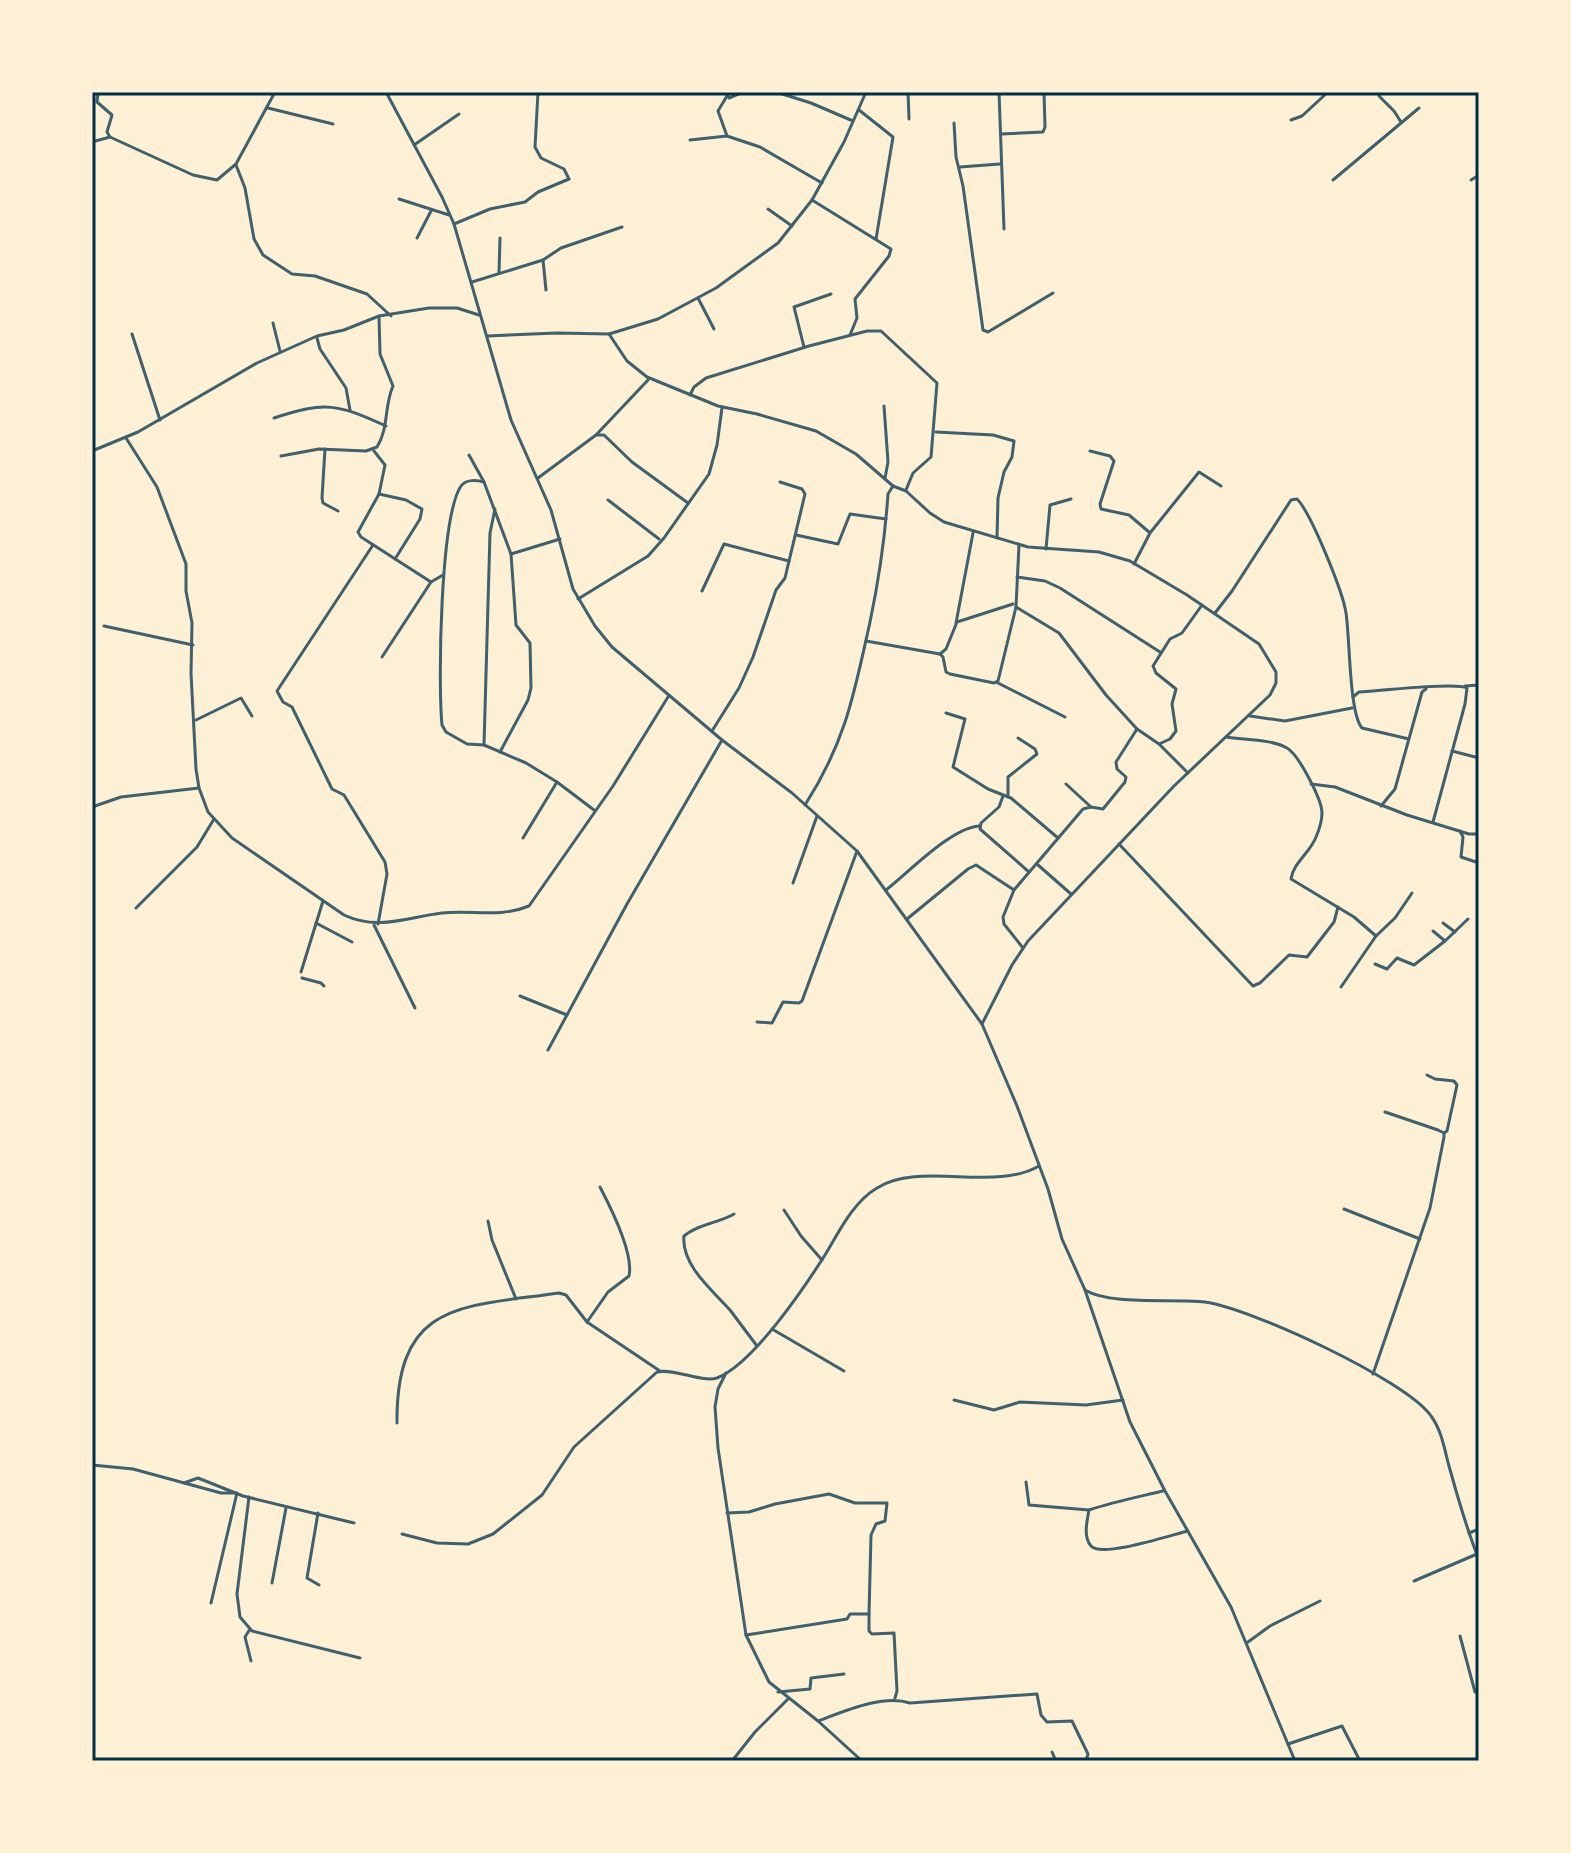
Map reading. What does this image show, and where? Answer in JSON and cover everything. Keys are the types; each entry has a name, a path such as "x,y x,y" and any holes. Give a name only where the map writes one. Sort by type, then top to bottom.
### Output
{"street":[{"path":"98,93 94,102 112,115 107,132 110,137 211,181 220,178 236,164 275,92"},
{"path":"386,92 454,224 511,420 538,478 560,539 569,579 595,626 612,647 857,851 982,1024 1014,1096 1062,1239 1085,1290 1137,1438 1248,1642 1295,1761"},
{"path":"454,224 490,209 525,202 538,192 569,179 564,169 541,158 535,147 538,92"},
{"path":"727,136 718,111 726,94 734,97 743,92"},
{"path":"776,92 853,121"},
{"path":"487,336 609,334 658,319 716,288 771,248 812,200 866,92"},
{"path":"908,92 909,119"},
{"path":"999,92 1004,229"},
{"path":"1001,134 1043,132 1044,92"},
{"path":"1291,120 1302,116 1328,92"},
{"path":"1379,96 1401,122"},
{"path":"268,108 333,124"},
{"path":"1333,180 1419,108"},
{"path":"859,110 893,137 876,239"},
{"path":"414,145 459,114"},
{"path":"954,123 956,157 960,167 983,330 988,332 1053,293"},
{"path":"690,140 727,136 760,147 822,183"},
{"path":"92,142 110,137"},
{"path":"236,164 245,188 254,239 263,255 292,274 315,276 367,294 391,316"},
{"path":"960,167 1000,164"},
{"path":"1471,180 1479,175"},
{"path":"399,199 450,216"},
{"path":"812,200 889,247 891,252 855,299 857,318 849,336"},
{"path":"768,209 792,226"},
{"path":"417,238 431,211"},
{"path":"472,282 543,260 561,248 622,227"},
{"path":"499,273 500,238"},
{"path":"543,260 546,290"},
{"path":"804,347 794,307 831,294"},
{"path":"698,298 714,329"},
{"path":"92,451 126,438 280,351 317,336 344,330 379,316 441,308 457,308 479,315"},
{"path":"281,456 325,449 373,450 381,443 386,426 388,396 393,386 380,354 379,316"},
{"path":"273,323 280,351"},
{"path":"690,395 694,387 706,378 804,347 881,331 933,377 938,390 931,457 913,473 906,491"},
{"path":"132,334 160,420"},
{"path":"609,334 627,361 649,379 722,407 816,431 856,454 937,518 1019,545 1108,554 1134,564 1259,644 1276,672 1274,690 1188,773 1023,948 982,1024"},
{"path":"317,336 320,349 346,388 350,410"},
{"path":"538,478 596,435 649,379"},
{"path":"274,418 314,406 350,410 386,426"},
{"path":"884,406 888,462 885,478"},
{"path":"578,599 648,556 688,503 710,472 722,407"},
{"path":"601,429 632,462 688,503"},
{"path":"935,432 993,435 1014,441 998,498 997,538"},
{"path":"596,435 604,435"},
{"path":"126,438 157,487 186,564 186,591 192,623 191,673 199,788 208,812 232,838 359,922 376,924 443,913 496,915 529,906 596,811 669,695"},
{"path":"325,449 323,503 338,511"},
{"path":"373,450 385,465 379,494 358,532 431,582"},
{"path":"1090,451 1110,456 1114,461 1101,509 1129,515 1150,533"},
{"path":"469,455 495,507 511,554 516,625 530,643 531,688 528,700 500,752"},
{"path":"1134,564 1150,533 1199,472 1221,486"},
{"path":"484,482 467,482 461,486 449,525 443,575 442,725 446,732 467,744 484,745 526,763 596,811"},
{"path":"712,731 739,688 776,590 785,578 804,490 780,482"},
{"path":"805,805 838,746 849,715 881,567 889,491 893,486"},
{"path":"379,494 406,500 422,509 420,519 395,559"},
{"path":"1046,549 1050,505 1071,499"},
{"path":"1215,613 1291,500 1297,499 1309,515 1345,604 1351,653 1352,708 1362,728 1409,739"},
{"path":"608,500 660,540"},
{"path":"484,745 490,533 495,507"},
{"path":"796,535 838,544 850,514 886,519"},
{"path":"973,532 956,623 946,649 945,670 950,674 996,682 1065,717"},
{"path":"511,554 560,539"},
{"path":"702,591 724,544 789,561"},
{"path":"373,545 277,691 283,702 292,707 332,789 344,795 385,862 387,874 376,931 415,1008"},
{"path":"996,682 1000,678 1013,607 1019,545"},
{"path":"382,657 431,582 443,575"},
{"path":"1017,577 1045,581 1060,588 1160,652"},
{"path":"1159,744 1170,739 1176,731 1172,704 1176,689 1153,668 1172,636 1182,633 1202,605"},
{"path":"956,623 1013,607 1059,633 1106,695 1137,729 1159,744 1188,773"},
{"path":"104,626 193,645"},
{"path":"866,641 940,654 944,660"},
{"path":"940,654 946,649"},
{"path":"1353,697 1359,692 1479,685"},
{"path":"1433,822 1468,693 1465,686"},
{"path":"1381,806 1395,789 1422,692 1426,689"},
{"path":"196,720 241,698 252,716"},
{"path":"1248,716 1285,721 1352,708"},
{"path":"946,713 965,719 952,766 1005,796 1058,838"},
{"path":"1023,948 1004,924 1003,917 1014,890 1083,809 1103,809 1125,782 1126,777 1117,769 1116,762 1137,729"},
{"path":"1226,737 1287,748 1295,755 1320,805 1320,825 1312,846 1293,871 1291,879 1338,907 1376,936"},
{"path":"886,890 950,837 979,826 999,807 1005,796 1008,777 1037,754 1035,749 1018,738"},
{"path":"548,1050 722,740"},
{"path":"1452,751 1479,758"},
{"path":"523,838 557,782"},
{"path":"1066,784 1091,807"},
{"path":"1311,784 1345,790 1381,806 1472,835 1479,830"},
{"path":"92,807 121,797 199,788"},
{"path":"793,883 817,816"},
{"path":"136,908 197,847 214,819"},
{"path":"979,826 1029,872"},
{"path":"1460,831 1463,837 1461,857 1479,863"},
{"path":"1119,844 1253,986 1289,955 1307,957 1334,922 1338,907"},
{"path":"757,1022 772,1023 783,1002 802,1001 857,851"},
{"path":"1037,864 1071,894"},
{"path":"907,919 976,865 1014,890"},
{"path":"1341,987 1376,936 1395,918 1412,893"},
{"path":"323,901 301,975 324,986"},
{"path":"1375,964 1387,969 1397,958 1414,965 1468,919"},
{"path":"316,923 352,942"},
{"path":"1443,923 1455,932"},
{"path":"1433,931 1445,941"},
{"path":"520,996 567,1015"},
{"path":"1373,1374 1433,1199 1442,1160 1444,1133 1457,1085 1454,1081 1427,1075"},
{"path":"1385,1112 1444,1133"},
{"path":"397,1423 398,1396 417,1335 447,1313 488,1302 559,1293 566,1295 587,1322 660,1371 711,1379 726,1373 772,1329 862,1200 882,1185 895,1180 925,1177 1018,1174 1039,1166"},
{"path":"587,1322 608,1292 629,1276 631,1268 618,1226 600,1187"},
{"path":"1344,1209 1420,1239"},
{"path":"784,1210 822,1260"},
{"path":"734,1214 689,1232 684,1236 684,1244 697,1276 731,1311 757,1346"},
{"path":"488,1221 492,1240 516,1299"},
{"path":"1085,1290 1120,1299 1221,1305 1253,1316 1405,1392 1431,1416 1438,1428 1479,1560"},
{"path":"772,1329 844,1371"},
{"path":"402,1534 437,1543 468,1544 493,1534 542,1495 574,1447 660,1371"},
{"path":"726,1373 718,1389 715,1407 717,1434 746,1635 762,1672 778,1692 818,1721 862,1761"},
{"path":"711,1379 718,1389"},
{"path":"954,1400 994,1410 1020,1402 1086,1405 1123,1400"},
{"path":"92,1465 133,1469 221,1493 237,1493"},
{"path":"184,1483 198,1478 249,1497 354,1523"},
{"path":"1026,1482 1029,1505 1089,1510 1114,1505 1133,1496 1165,1491"},
{"path":"211,1603 237,1493"},
{"path":"727,1513 749,1512 829,1494 855,1503 887,1503 885,1521 876,1524 871,1535 869,1614 872,1634 894,1633 895,1698"},
{"path":"249,1497 237,1594 240,1617 250,1629 360,1658"},
{"path":"272,1583 286,1508"},
{"path":"1089,1510 1086,1539 1096,1550 1105,1552 1188,1531"},
{"path":"318,1513 307,1578 319,1585"},
{"path":"1469,1533 1479,1529"},
{"path":"1414,1581 1477,1554"},
{"path":"1248,1642 1270,1626 1320,1601"},
{"path":"746,1635 847,1619 850,1614 869,1614"},
{"path":"250,1629 245,1637 251,1661"},
{"path":"1460,1636 1475,1692"},
{"path":"778,1692 810,1689 811,1678 844,1674"},
{"path":"818,1721 895,1698 910,1703 1037,1694 1041,1715 1047,1722 1072,1721 1088,1754 1086,1761"},
{"path":"732,1761 788,1699"},
{"path":"1288,1744 1342,1726 1360,1761"},
{"path":"1052,1752 1056,1761"}]}
